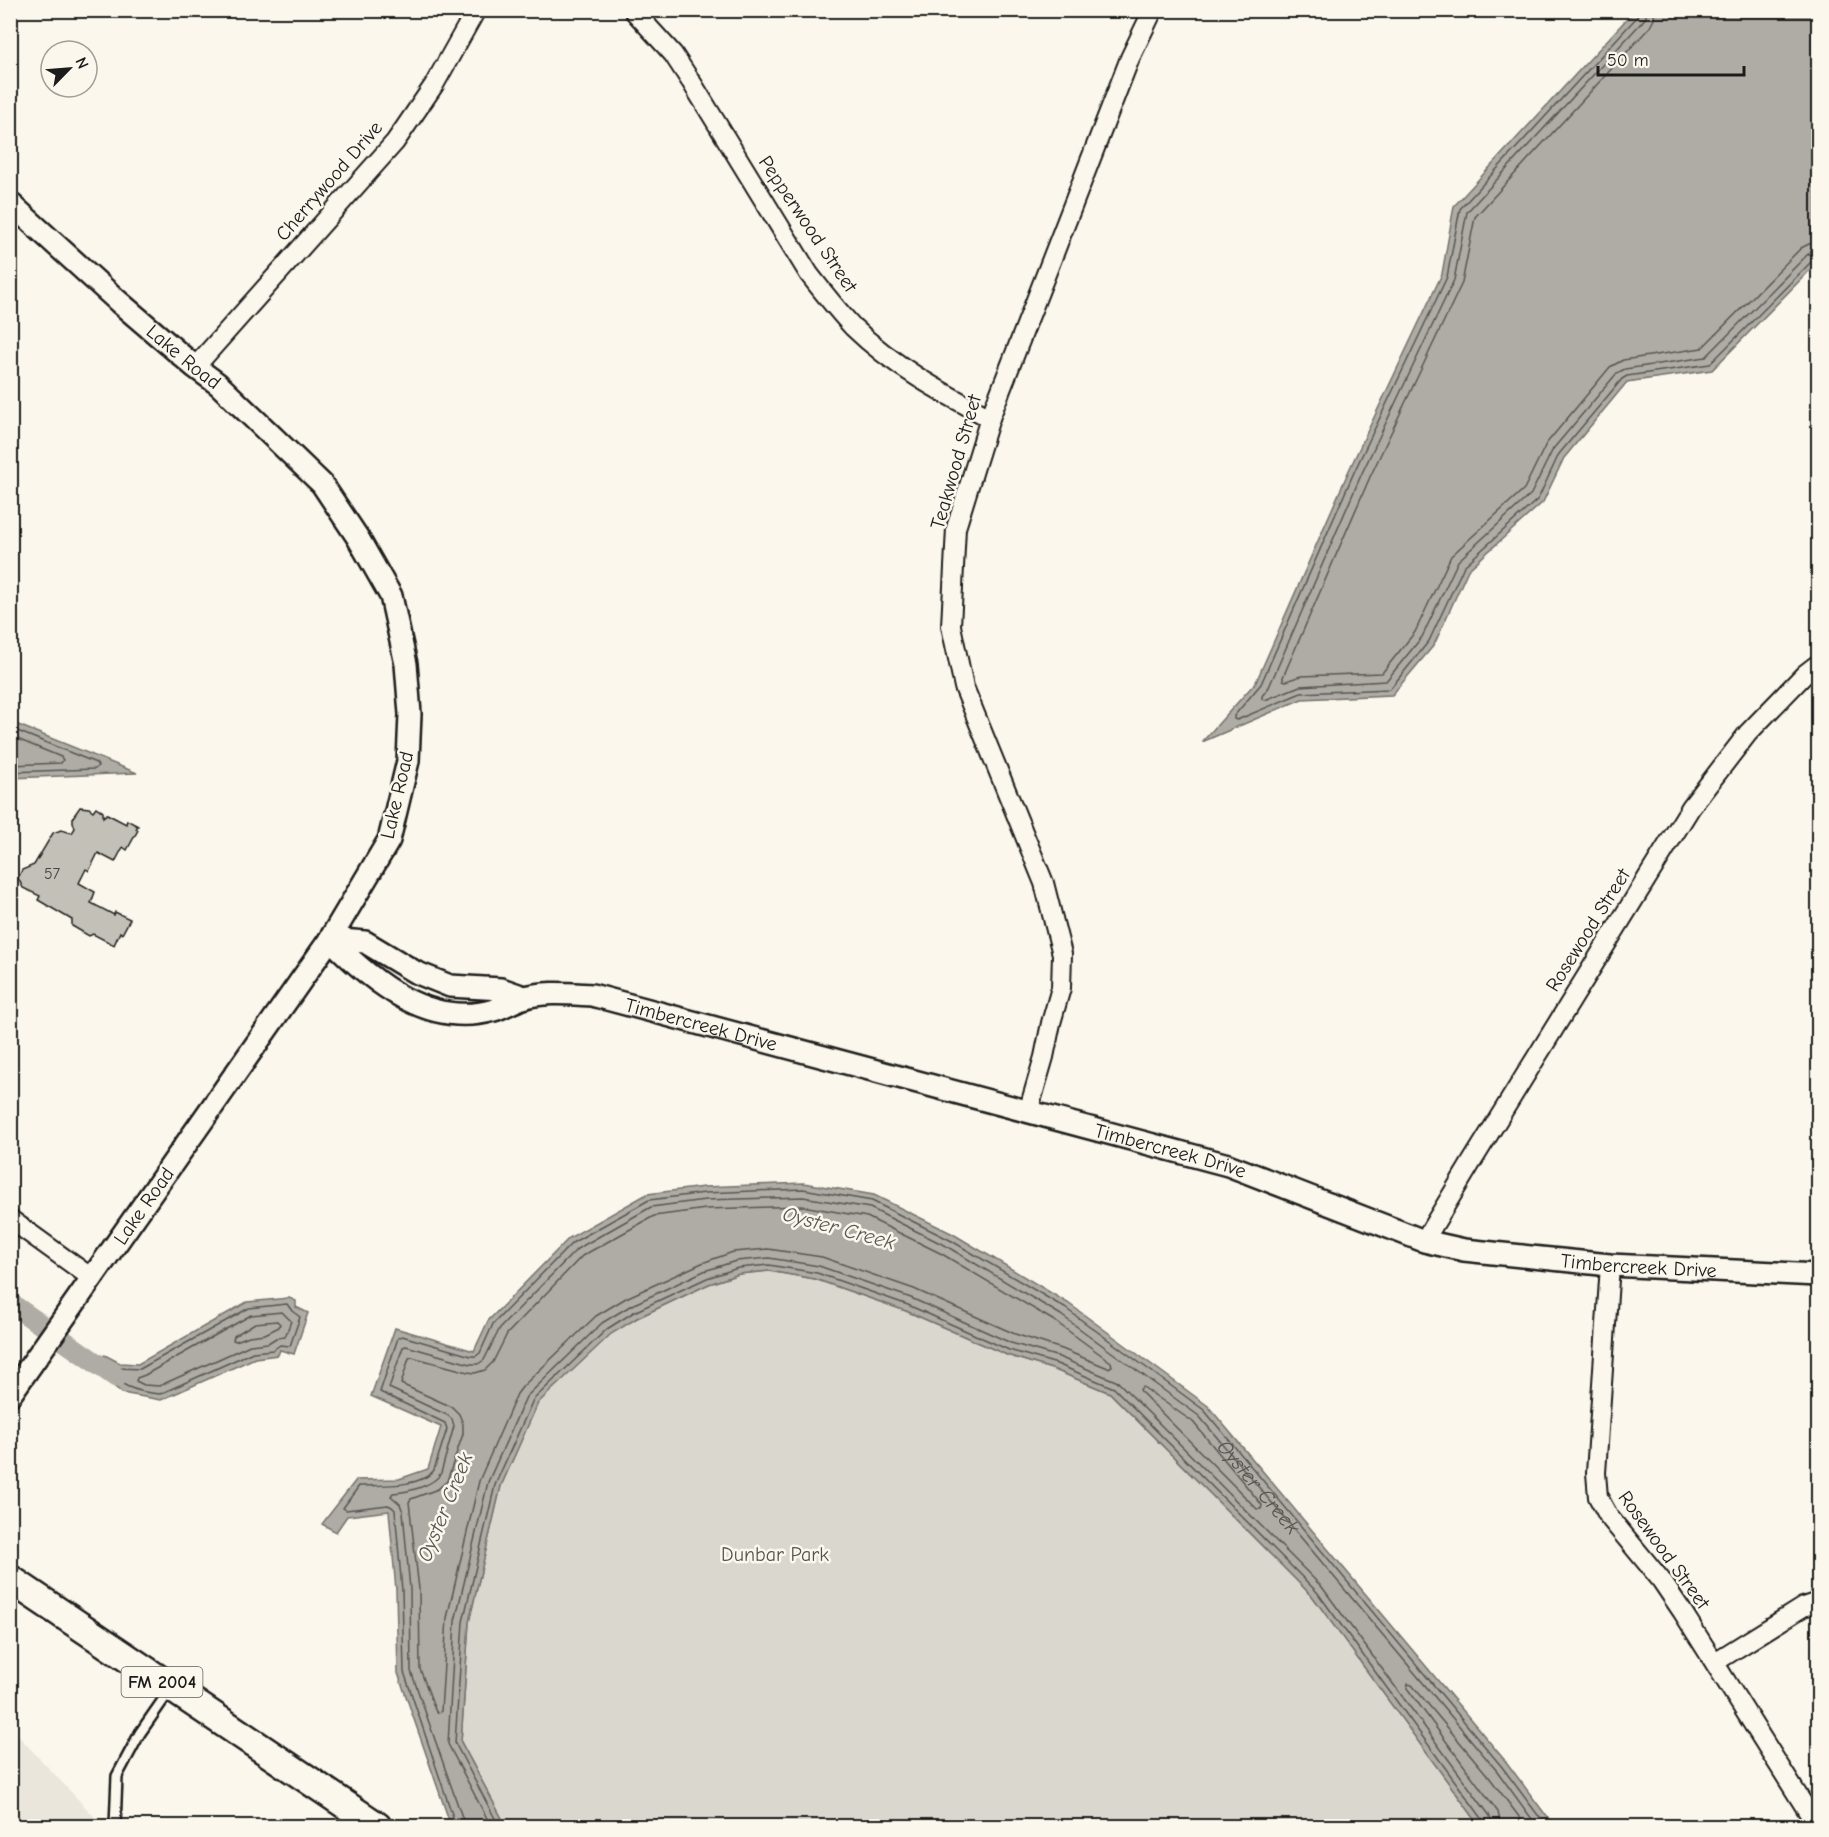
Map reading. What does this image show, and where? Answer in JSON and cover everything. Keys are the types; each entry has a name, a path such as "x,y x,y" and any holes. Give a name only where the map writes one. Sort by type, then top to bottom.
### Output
{"main road":[{"name":"FM 2004","path":"10,1579 377,1827"}],"street":[{"name":"Cherrywood Drive","path":"195,367 395,142 434,85 476,10"},
{"name":"Pepperwood Street","path":"633,10 673,54 692,82 809,274 830,301 853,327 906,371 990,418"},
{"name":"Teakwood Street","path":"1028,1112 1061,988 1062,954 1044,883 964,687 951,626 956,528 990,418 1130,58 1153,10"},
{"name":"Lake Road","path":"10,202 110,294 218,384 322,484 354,532 391,596 406,664 410,714 408,761 389,840 330,939 10,1395"},
{"name":"Rosewood Street","path":"1424,1241 1691,807 1748,733 1805,674 1818,664"},
{"name":"Timbercreek Drive","path":"330,939 358,967 394,993 445,1014 467,1015 494,1010 524,997 561,993 592,995 1228,1165 1424,1241 1464,1250 1610,1265 1818,1275"},
{"name":"Timbercreek Drive","path":"330,939 365,942 415,972 450,986 501,989 524,997"},
{"path":"10,1219 93,1279"},
{"name":"Rosewood Street","path":"1610,1265 1596,1473 1598,1497 1609,1517 1661,1580 1715,1662 1817,1827"},
{"path":"1715,1662 1803,1607 1818,1602"}],"lane":[{"path":"115,1827 117,1776 140,1733 171,1688"}],"shaded area":[{"path":"11,1728 103,1826 11,1826"}],"green space":[{"name":"Dunbar Park","path":"769,1271 815,1279 906,1311 1007,1355 1055,1370 1110,1393 1313,1597 1480,1826 506,1826 461,1742 469,1622 501,1486 538,1402 611,1333 637,1318 709,1284 739,1274"}],"water":[{"path":"1635,10 1818,11 1818,262 1712,370 1627,382 1564,458 1543,502 1468,570 1434,645 1392,695 1302,699 1202,742 1256,682 1350,468 1442,274 1454,206"},
{"path":"11,722 137,773 11,778"},
{"name":"Oyster Creek","path":"804,1183 874,1195 953,1234 1068,1303 1208,1406 1507,1763 1554,1826 1480,1826 1313,1597 1110,1393 1055,1370 1007,1355 906,1311 815,1279 769,1271 739,1274 709,1284 637,1318 611,1334 538,1403 501,1486 469,1622 461,1742 506,1826 451,1826 398,1673 396,1590 389,1511 347,1516 336,1532 322,1524 356,1480 399,1479 428,1469 441,1427 371,1396 395,1328 474,1351 488,1321 569,1238 647,1194 704,1187"},
{"path":"289,1298 296,1301 296,1307 308,1313 294,1354 280,1350 278,1355 255,1358 161,1400 122,1393 96,1371 92,1360 105,1355 120,1363 138,1364 247,1302"}],"building":[{"path":"80,807 93,811 96,807 103,812 103,817 107,814 126,824 127,820 138,826 127,850 123,847 115,862 98,853 89,871 86,869 79,883 95,892 91,903 114,915 115,912 130,919 114,945 93,934 89,936 72,926 72,920 38,900 40,896 23,888 18,878 22,870 34,865 53,833 61,830 72,833 75,828 73,817"}],"waterway":[{"path":"10,1303 116,1377"}]}
